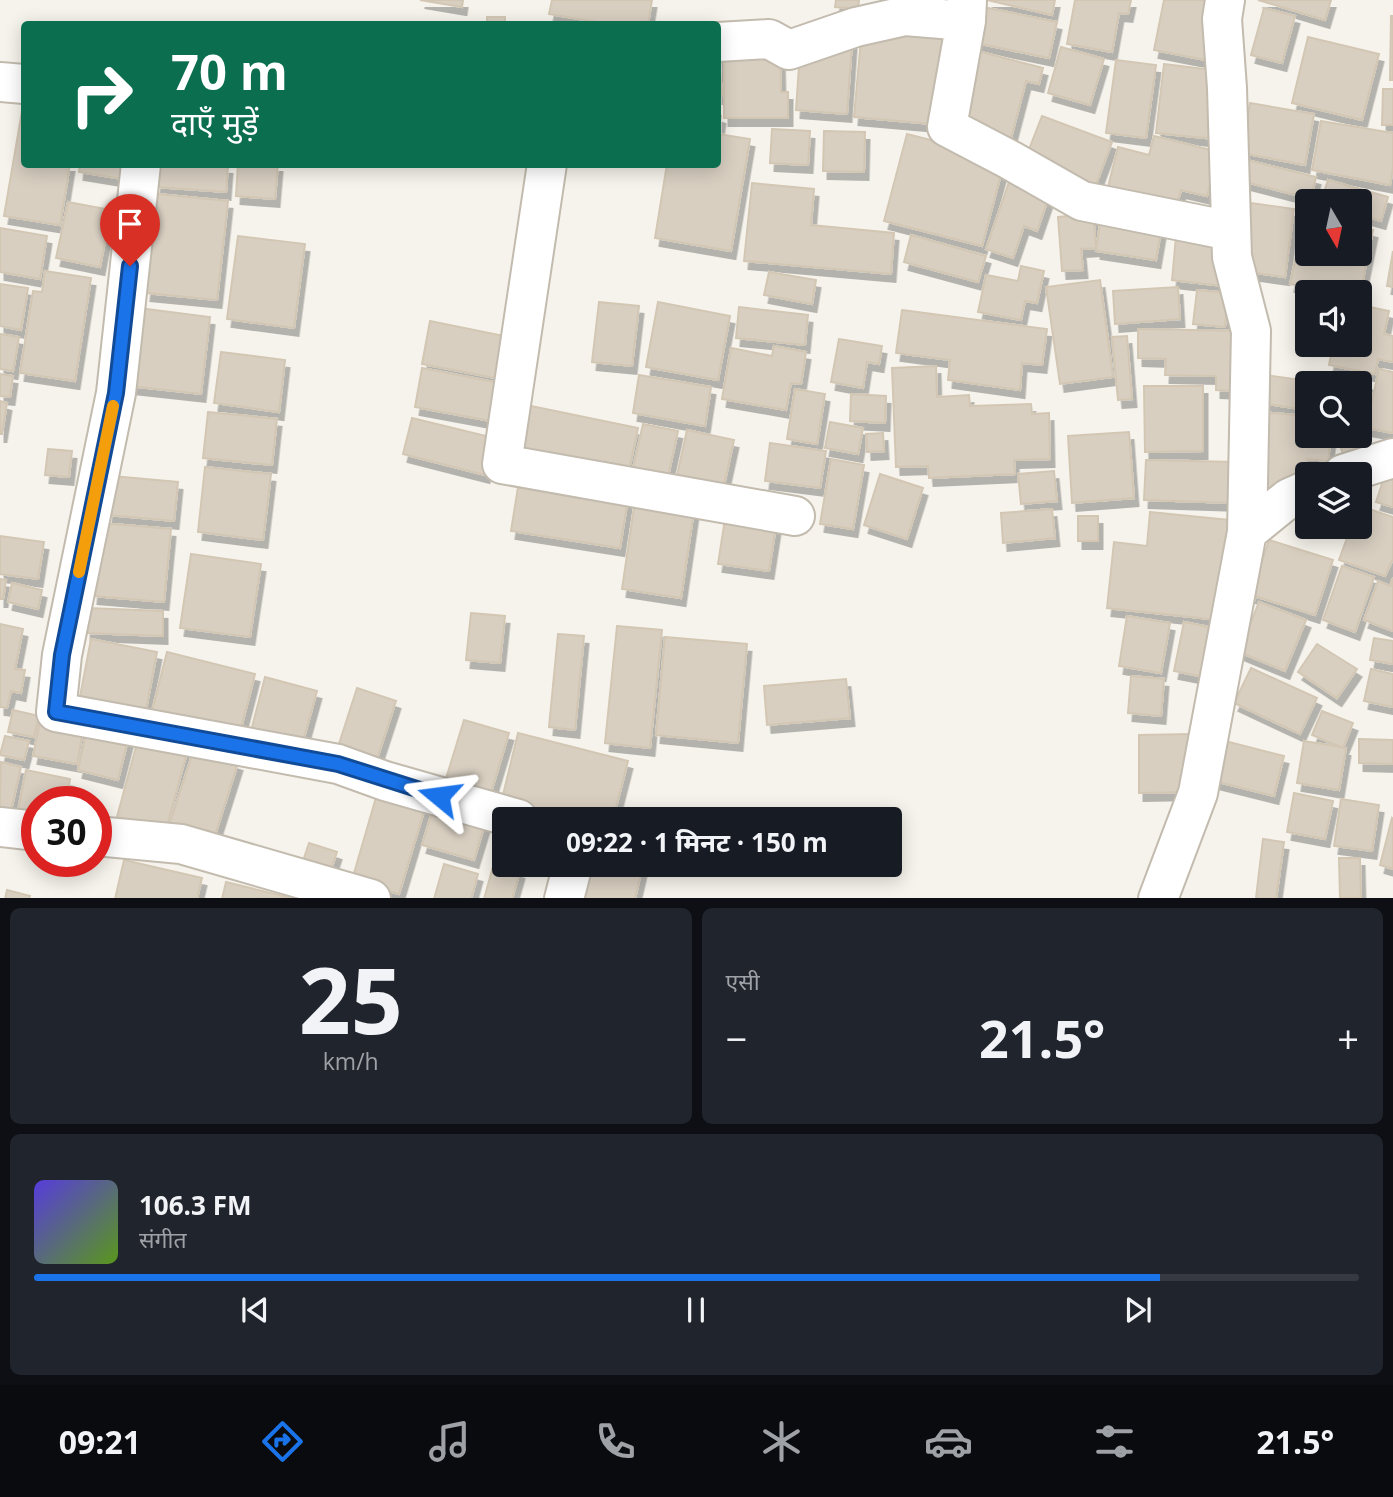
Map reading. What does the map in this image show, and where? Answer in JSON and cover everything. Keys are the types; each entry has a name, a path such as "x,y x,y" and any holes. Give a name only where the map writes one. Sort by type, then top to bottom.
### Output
{"street":[{"path":"1158,898 1198,793 1247,532 1251,331 1232,257 1222,19 1225,0"},
{"path":"721,42 769,39 789,50 856,27 905,16 966,10 947,127 1082,201 1231,231"},
{"path":"0,82 21,84"},
{"path":"141,168 116,393 62,655 56,712 338,764 385,781 492,812"},
{"path":"546,168 502,464 795,516"},
{"path":"1372,465 1393,458"},
{"path":"1247,532 1295,495"},
{"path":"0,827 21,829"},
{"path":"112,838 181,844 370,898"},
{"path":"564,898 570,877"}],"building":[{"path":"420,0 463,0 462,7"},
{"path":"552,0 652,0 648,21 591,21 549,14"},
{"path":"836,0 859,0 858,9 835,7"},
{"path":"987,0 1055,0 1052,15"},
{"path":"1075,0 1131,0 1128,14 1119,13 1112,52 1067,44"},
{"path":"1164,0 1218,0 1206,60 1154,50"},
{"path":"1258,0 1331,0 1325,20"},
{"path":"978,6 1057,22 1049,58 971,42"},
{"path":"1264,8 1295,16 1282,63 1251,55"},
{"path":"1393,16 1393,80 1390,80"},
{"path":"487,17 505,17 505,21 487,21"},
{"path":"862,28 951,35 943,125 854,117"},
{"path":"1308,37 1379,54 1362,120 1292,103"},
{"path":"852,42 847,114 796,110 800,51"},
{"path":"1061,47 1104,59 1090,105 1048,93"},
{"path":"724,50 780,50 781,92 788,92 788,118 724,118"},
{"path":"973,50 1043,68 1039,84 1026,81 1010,142 952,127"},
{"path":"1116,60 1156,65 1146,138 1106,133"},
{"path":"1164,64 1222,71 1214,139 1156,133"},
{"path":"1383,89 1393,89 1393,125 1382,125"},
{"path":"1250,103 1314,114 1305,165 1242,153"},
{"path":"1042,116 1112,142 1092,195 1026,157"},
{"path":"21,117 21,168 69,168 60,225 4,216"},
{"path":"1321,121 1393,133 1390,185 1312,170"},
{"path":"772,129 810,131 808,165 770,163"},
{"path":"824,131 865,132 864,172 823,171"},
{"path":"721,134 750,139 731,251 655,238 666,168 721,168"},
{"path":"907,134 1005,159 982,246 884,221"},
{"path":"1154,136 1219,152 1207,196 1181,190 1174,215 1105,199 1118,147 1149,155"},
{"path":"1247,160 1316,177 1313,189 1295,189 1295,195 1242,181"},
{"path":"80,168 124,168 123,179 79,172"},
{"path":"158,168 228,168 226,192 156,187"},
{"path":"238,168 278,168 275,199 236,196"},
{"path":"1010,179 1050,193 1037,231 1024,226 1013,258 986,249"},
{"path":"1328,180 1360,189 1325,189"},
{"path":"752,183 814,189 811,225 894,233 891,274 744,261"},
{"path":"1372,192 1388,197 1381,221 1372,218"},
{"path":"157,194 228,201 217,300 146,293"},
{"path":"68,202 111,210 100,267 56,258"},
{"path":"1251,203 1294,209 1285,277 1241,271"},
{"path":"1093,214 1096,248 1081,249 1083,270 1062,271 1058,217"},
{"path":"1101,216 1162,225 1156,260 1096,251"},
{"path":"0,228 47,236 40,279 0,272"},
{"path":"911,235 986,256 978,282 904,262"},
{"path":"238,236 305,244 294,328 227,319"},
{"path":"1176,237 1227,243 1223,286 1172,280"},
{"path":"1393,251 1393,287 1387,286"},
{"path":"1295,261 1295,266 1366,266 1363,280 1295,280 1295,285 1290,284"},
{"path":"1021,266 1044,271 1037,303 1025,301 1021,320 978,312 986,275 1018,281"},
{"path":"45,271 91,278 75,381 20,373 33,291 42,292"},
{"path":"769,272 816,280 812,304 764,295"},
{"path":"1100,280 1113,377 1060,384 1046,287"},
{"path":"0,284 28,288 21,330 0,326"},
{"path":"1178,287 1180,319 1115,324 1113,291"},
{"path":"1197,290 1228,293 1225,327 1193,324"},
{"path":"599,302 639,306 632,366 592,362"},
{"path":"658,302 730,316 718,380 646,367"},
{"path":"739,307 808,315 805,345 736,338"},
{"path":"1372,307 1389,311 1384,334 1393,336 1393,362 1378,359 1375,374 1372,371 1329,365 1331,357 1372,357"},
{"path":"139,308 210,317 201,394 130,386"},
{"path":"902,310 1047,329 1042,365 1022,363 1020,390 948,380 950,360 896,353"},
{"path":"430,321 514,338 506,380 422,364"},
{"path":"1138,329 1246,331 1237,391 1216,390 1216,376 1165,375 1166,359 1138,358"},
{"path":"0,334 19,337 13,371 0,369"},
{"path":"1127,336 1132,399 1118,400 1112,337"},
{"path":"839,339 882,346 879,364 867,362 863,388 831,382"},
{"path":"774,346 806,352 801,384 791,383 786,410 722,399 731,348 772,356"},
{"path":"221,352 285,360 279,412 214,403"},
{"path":"936,366 937,397 969,395 970,406 1031,404 1032,414 1049,413 1050,459 1014,460 1015,474 929,478 928,466 896,467 892,368"},
{"path":"422,368 510,385 502,423 415,407"},
{"path":"1379,369 1393,372 1393,433 1372,429 1372,401"},
{"path":"0,374 13,376 10,397 0,396"},
{"path":"639,375 711,387 705,426 633,413"},
{"path":"1265,375 1295,379 1295,408 1260,403"},
{"path":"1144,386 1203,386 1203,451 1145,452"},
{"path":"795,389 825,394 817,444 787,439"},
{"path":"851,394 886,396 885,423 850,421"},
{"path":"0,401 7,403 2,434 0,434"},
{"path":"531,406 638,428 627,479 520,458"},
{"path":"208,412 277,419 272,465 203,458"},
{"path":"1260,412 1295,415 1295,448 1330,448 1328,461 1307,459 1307,462 1295,462 1295,489 1252,500"},
{"path":"412,418 494,438 485,475 403,454"},
{"path":"830,422 863,428 858,454 825,448"},
{"path":"643,424 678,431 665,490 630,482"},
{"path":"687,430 734,440 721,499 674,489"},
{"path":"1129,432 1134,498 1072,503 1068,436"},
{"path":"883,433 884,451 867,452 866,434"},
{"path":"770,443 826,451 820,488 765,481"},
{"path":"1341,448 1356,448 1358,454 1344,458"},
{"path":"48,449 72,451 69,477 45,475"},
{"path":"831,459 864,465 853,529 820,524"},
{"path":"1146,460 1236,462 1235,503 1144,500"},
{"path":"1388,465 1393,467 1393,507 1376,502"},
{"path":"205,467 271,474 263,540 198,532"},
{"path":"1054,471 1057,501 1021,504 1018,474"},
{"path":"880,474 923,488 907,539 864,525"},
{"path":"112,476 178,482 174,521 108,515"},
{"path":"519,481 628,498 620,548 511,531"},
{"path":"635,501 694,510 681,598 622,589"},
{"path":"1052,509 1055,538 1003,543 1001,513"},
{"path":"1372,510 1393,517 1393,559 1385,576 1339,560 1347,539 1372,539"},
{"path":"1150,512 1229,520 1219,620 1107,608 1114,542 1147,546"},
{"path":"1078,516 1098,516 1098,541 1078,541"},
{"path":"725,519 776,526 769,571 718,564"},
{"path":"100,523 171,529 164,602 93,596"},
{"path":"0,536 44,542 38,579 0,574"},
{"path":"1269,540 1333,560 1315,615 1251,595"},
{"path":"191,554 261,564 250,637 180,628"},
{"path":"1342,566 1374,577 1355,632 1323,620"},
{"path":"1393,578 1393,631 1364,620 1378,581 1390,586"},
{"path":"0,579 6,580 3,599 0,599"},
{"path":"12,583 42,590 38,609 8,602"},
{"path":"1259,602 1306,620 1285,671 1239,652"},
{"path":"87,608 163,611 163,636 86,633"},
{"path":"471,613 505,616 500,663 466,660"},
{"path":"1127,616 1170,623 1161,673 1119,666"},
{"path":"1184,622 1225,630 1215,679 1174,671"},
{"path":"0,624 23,629 15,669 25,670 21,693 11,691 7,708 0,707"},
{"path":"617,626 662,630 650,748 605,743"},
{"path":"558,634 584,636 575,730 549,727"},
{"path":"665,637 747,644 738,743 656,735"},
{"path":"1374,638 1393,641 1393,664 1370,660"},
{"path":"91,639 157,652 144,720 78,707"},
{"path":"1317,644 1357,669 1337,698 1298,672"},
{"path":"167,652 255,674 239,736 151,715"},
{"path":"1251,668 1317,698 1300,734 1234,703"},
{"path":"1371,669 1393,674 1393,707 1364,701"},
{"path":"1131,676 1164,679 1161,716 1128,713"},
{"path":"265,677 317,691 302,745 251,731"},
{"path":"846,679 850,718 767,725 764,686"},
{"path":"357,688 396,701 375,765 336,753"},
{"path":"13,710 39,716 34,737 8,732"},
{"path":"1322,711 1353,723 1343,748 1312,735"},
{"path":"41,716 84,724 77,764 33,756"},
{"path":"464,720 509,733 489,799 444,785"},
{"path":"88,726 129,736 118,780 78,770"},
{"path":"140,732 189,745 164,837 115,824"},
{"path":"518,733 628,761 616,807 516,807 501,803"},
{"path":"1191,734 1192,792 1139,793 1139,735"},
{"path":"5,736 29,741 24,760 0,755"},
{"path":"1359,739 1393,740 1393,764 1359,763"},
{"path":"1225,741 1284,756 1274,796 1214,781"},
{"path":"1304,741 1346,748 1339,790 1297,783"},
{"path":"194,749 238,763 211,848 166,835"},
{"path":"1,762 21,767 11,810 0,808"},
{"path":"26,770 70,779 69,786 23,786"},
{"path":"1294,793 1333,801 1325,839 1287,832"},
{"path":"377,794 425,808 399,894 352,880"},
{"path":"1341,799 1379,805 1372,851 1334,846"},
{"path":"433,809 485,824 474,860 422,845"},
{"path":"1393,819 1393,869 1380,865"},
{"path":"1263,839 1284,842 1276,898 1256,898"},
{"path":"309,843 337,852 330,873 302,864"},
{"path":"1339,858 1360,858 1361,898 1340,898"},
{"path":"124,860 202,878 197,898 115,898"},
{"path":"444,864 478,874 471,898 434,898"},
{"path":"492,870 492,877 518,877 512,898 484,898"},
{"path":"580,877 640,877 635,898 576,898"},
{"path":"226,882 291,898 222,898"},
{"path":"7,890 30,896 29,898 5,898"}],"slow traffic":[{"path":"79,572 113,406"}],"route":[{"path":"130,266 116,393 62,655 56,712 338,764 439,796"}]}
